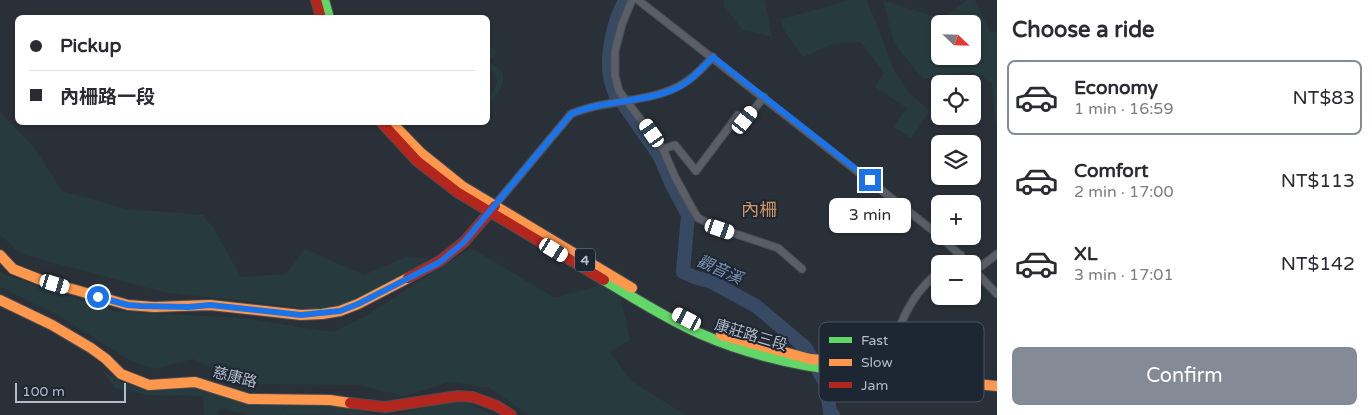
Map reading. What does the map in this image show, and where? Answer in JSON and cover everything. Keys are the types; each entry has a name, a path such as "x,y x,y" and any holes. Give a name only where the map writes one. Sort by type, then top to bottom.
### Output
{"street":[{"path":"316,0 320,15"},
{"path":"324,0 328,15"},
{"path":"632,0 622,24 616,51 615,76 619,90 663,149 686,199 698,218 720,229 778,248 802,269"},
{"path":"638,0 931,229"},
{"path":"0,256 13,269 42,280 128,305 188,307 210,305 293,315 340,311 358,304 440,262 464,242 571,114 582,109 670,90 684,84 713,57"},
{"path":"663,149 675,145 696,171 738,115 745,120 764,97"},
{"name":"康莊路三段","path":"384,125 417,160 437,177 672,312 729,338 801,361 819,364"},
{"name":"康莊路三段","path":"394,125 442,170 492,209"},
{"path":"949,245 960,255"},
{"path":"981,264 997,254"},
{"path":"981,277 997,294"},
{"path":"902,322 906,312 931,279"},
{"name":"慈康路","path":"0,300 52,325 91,348 106,359 120,374 149,385 196,382 249,399 330,400 385,407 441,398 466,397 497,406 511,415"},
{"name":"康莊路三段","path":"984,379 997,380"},
{"name":"康莊路三段","path":"984,384 997,386"}],"green space":[{"path":"724,0 765,0 772,37 742,29 724,6"},
{"path":"849,0 867,0 895,72 910,94 930,111 911,138 893,127 907,108 875,87 884,73 861,42 835,43 803,57 786,34 780,20"},
{"path":"883,0 931,15 931,65 981,65 981,15 947,15 967,0 975,0 990,32 997,32 997,122 995,122 992,83 981,75 972,71 948,75 931,75 931,78 923,79 894,43"},
{"path":"492,47 497,52 490,61 490,50"},
{"path":"490,63 501,72 503,83 490,103 490,96 496,87 495,73 490,71"},
{"path":"0,112 34,147 62,191 126,209 203,215 214,229 241,277 286,274 305,249 364,275 406,257 430,259 351,304 321,310 163,292 21,254 0,235"},
{"path":"471,248 555,298 601,285 620,293 630,340 610,352 631,381 686,415 529,415 490,388 450,382 405,396 357,385 244,384 193,359 154,369 129,360 59,316 0,287 0,271 3,274 113,311 243,318 332,332 362,318"},
{"path":"102,370 121,382 168,389 193,384 231,400 334,403 375,415 249,415 220,408 218,415 204,415 203,396 148,395 115,388"},
{"path":"467,401 492,415 396,415 438,403"}],"waterway":[{"name":"觀音溪","path":"616,96 610,77 610,48 618,16 626,0"},
{"name":"觀音溪","path":"624,105 659,155 688,215 683,272 712,282 756,306 805,347 819,372"},
{"name":"觀音溪","path":"829,402 830,412 833,415"}],"traffic: fast":[{"path":"324,0 328,15"},
{"path":"604,280 701,334 753,353 819,367"}],"traffic: slow":[{"path":"394,125 421,153 462,186 632,288"},
{"path":"0,255 13,269 41,280 128,305 154,307 210,305 301,315 322,314 340,311 358,304 408,278"},
{"path":"0,300 52,325 91,348 106,359 121,374 149,385 195,382 249,399 330,400 350,403"},
{"path":"721,335 819,360"},
{"path":"984,385 997,386"}],"traffic: jam":[{"path":"316,0 320,15"},
{"path":"384,125 417,161 457,192 604,280"},
{"path":"408,278 440,261 464,242 495,206"},
{"path":"350,403 385,407 458,396 473,397 497,406 511,415"}],"district":[{"name":"內柵","path":"759,210"}],"route":[{"path":"98,297 128,305 154,307 210,305 301,315 340,311 358,304 440,262 464,242 571,114 582,109 646,97 670,90 684,84 713,57 870,180"}]}
